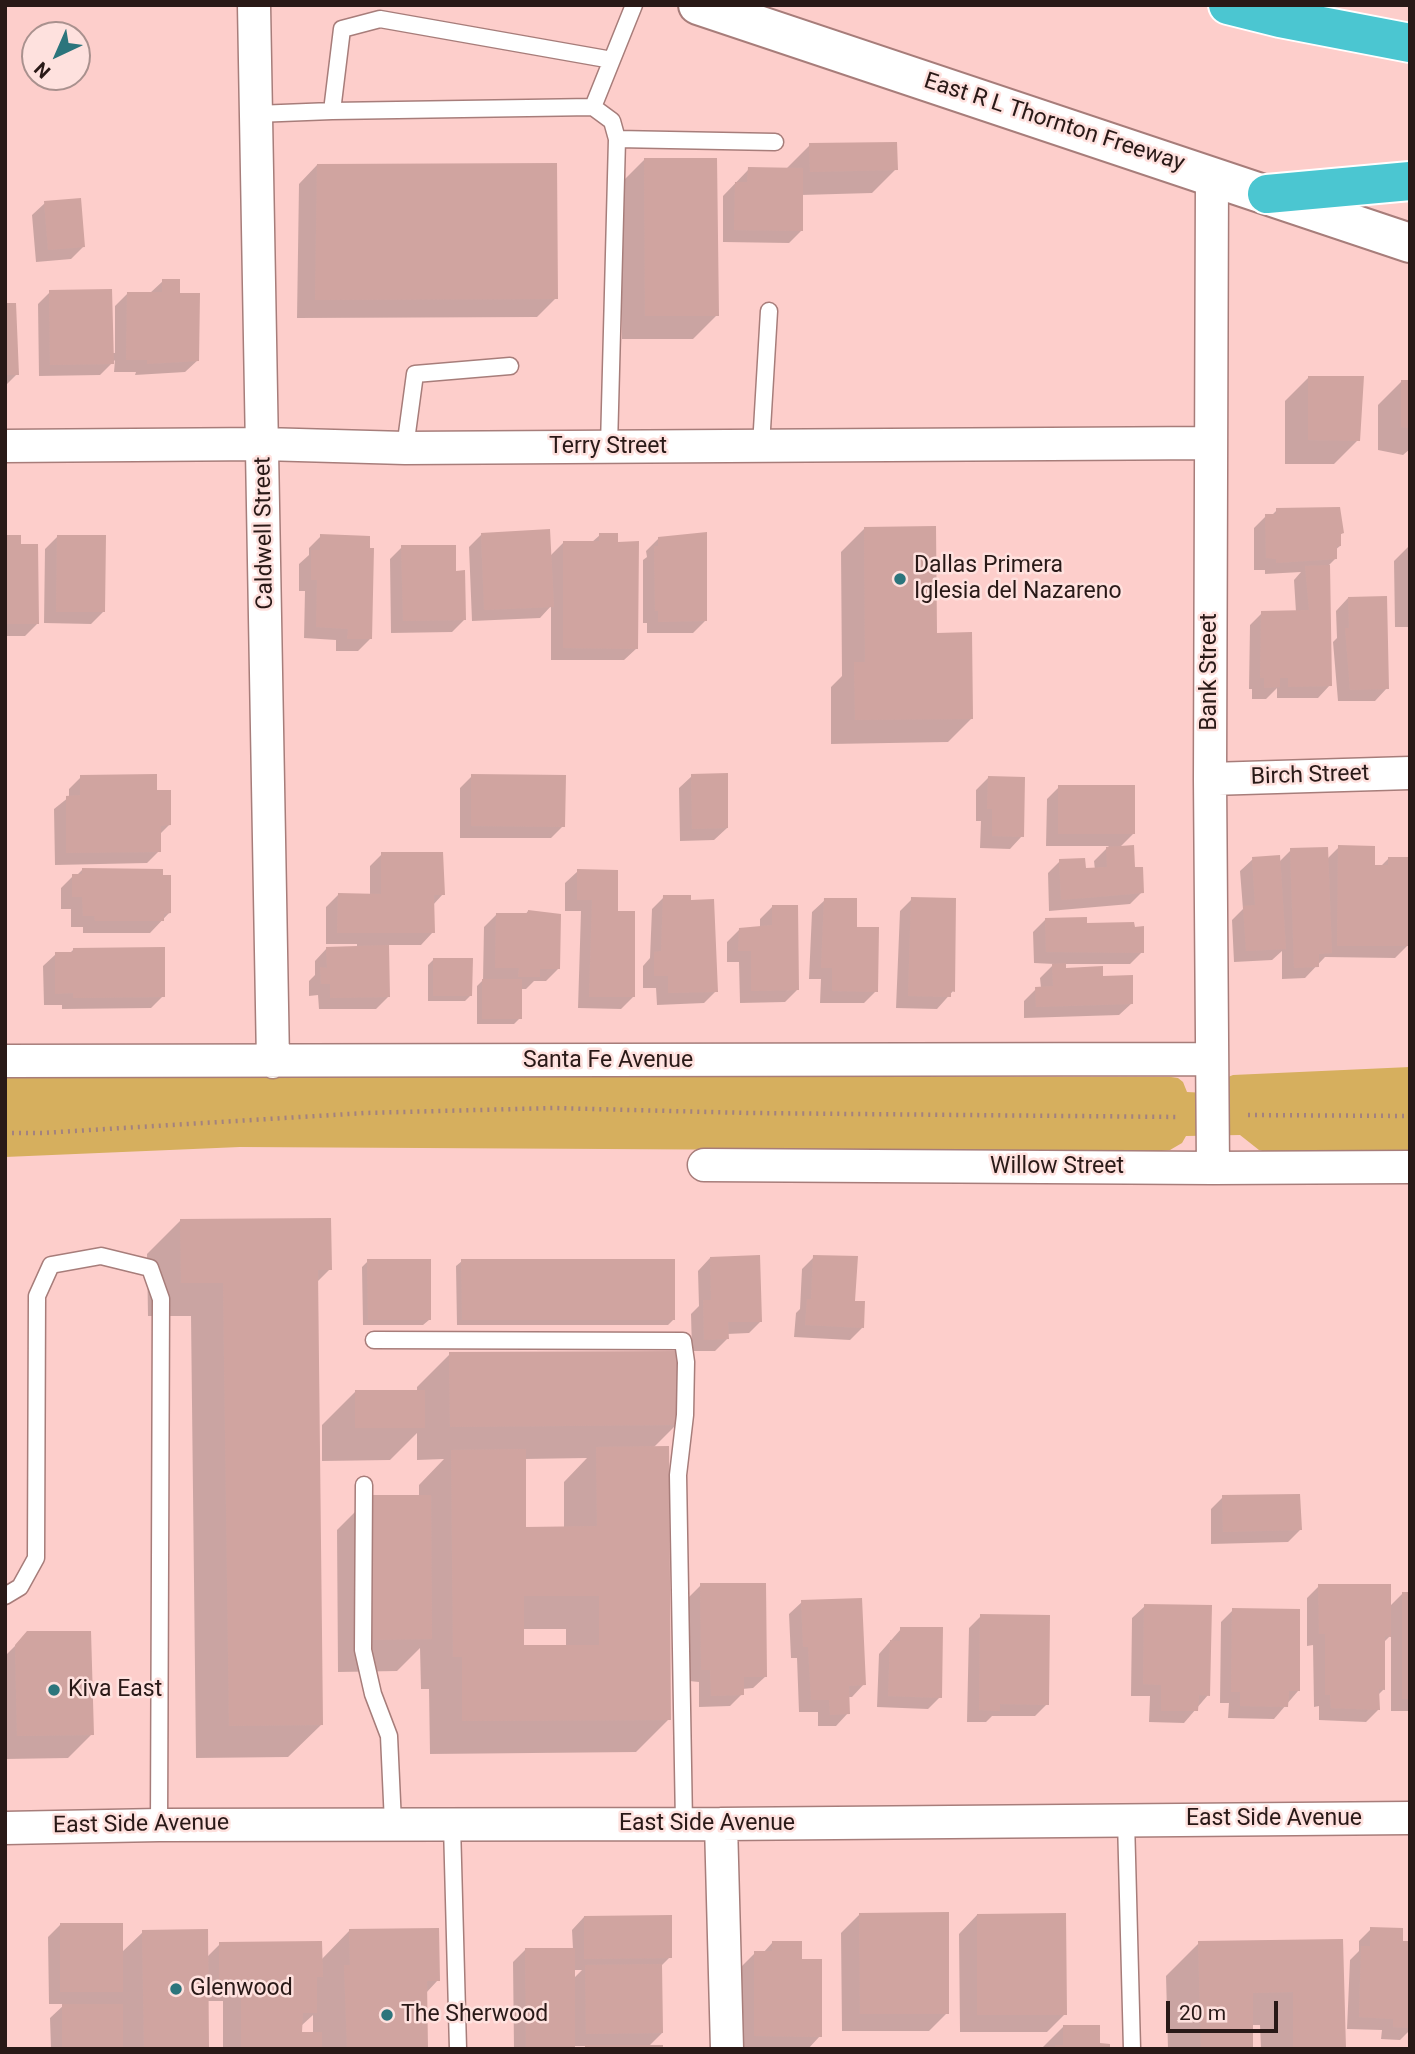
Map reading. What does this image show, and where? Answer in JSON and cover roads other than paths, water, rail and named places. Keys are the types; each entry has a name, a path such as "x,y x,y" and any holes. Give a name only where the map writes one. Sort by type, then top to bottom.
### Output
{"highway":[{"path":"1228,5 1410,43"},
{"path":"1267,194 1410,181"}],"main road":[{"name":"East R L Thornton Freeway","path":"698,5 1410,243"}],"street":[{"name":"Caldwell Street","path":"254,5 273,1062"},
{"name":"Bank Street","path":"1212,176 1210,779 1213,1168"},
{"name":"Terry Street","path":"5,446 263,444 405,448 1211,443"},
{"name":"Birch Street","path":"1210,779 1410,773"},
{"name":"Santa Fe Avenue","path":"5,1061 1211,1059"},
{"name":"Willow Street","path":"704,1165 1410,1167"},
{"name":"East Side Avenue","path":"5,1828 393,1823 721,1824 1410,1818"},
{"path":"721,1824 727,2049"}],"lane":[{"path":"593,107 634,5"},
{"path":"332,111 342,29 380,19 612,60"},
{"path":"256,114 593,107 612,121 617,139 610,446"},
{"path":"617,139 775,142"},
{"path":"761,446 769,311"},
{"path":"405,448 415,374 510,366"},
{"path":"5,1597 20,1587 36,1558 37,1296 51,1265 101,1256 150,1268 161,1299 159,1825"},
{"path":"374,1340 682,1341 686,1362 685,1415 678,1475 684,1824"},
{"path":"363,1485 363,1650 373,1694 389,1736 393,1823"},
{"path":"1126,1819 1132,2049"},
{"path":"452,1825 458,2049"}],"place":[{"name":"Dallas Primera Iglesia del Nazareno","path":"900,579"},
{"name":"Kiva East","path":"54,1690"},
{"name":"Glenwood","path":"176,1989"},
{"name":"The Sherwood","path":"387,2015"}]}
